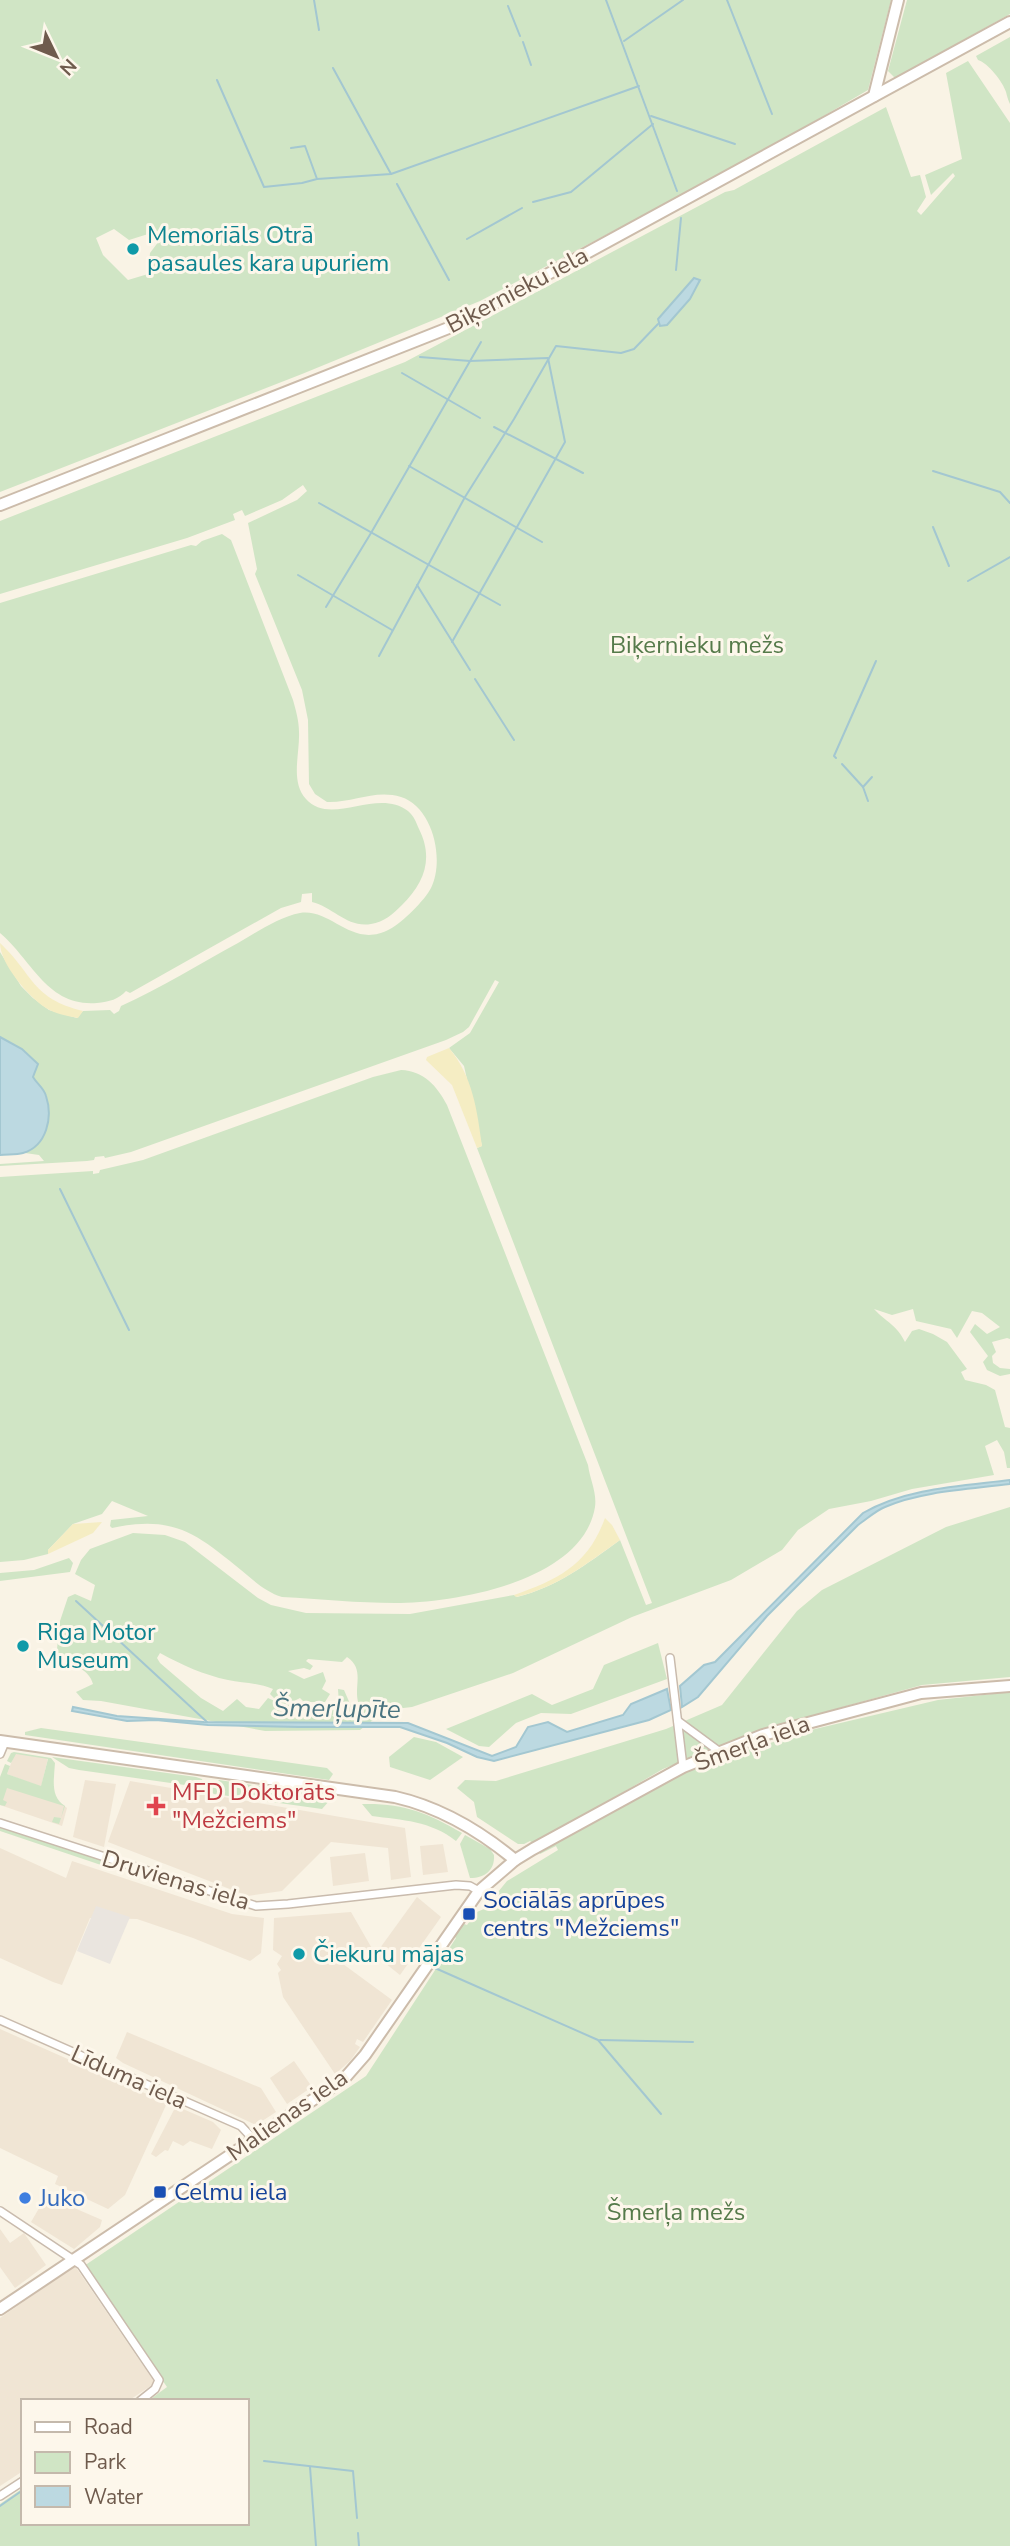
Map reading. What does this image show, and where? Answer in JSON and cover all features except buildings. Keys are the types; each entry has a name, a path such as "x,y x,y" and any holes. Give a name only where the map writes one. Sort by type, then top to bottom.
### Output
{"street":[{"path":"874,96 898,0"},
{"name":"Biķernieku iela","path":"0,505 452,327 1010,22"},
{"path":"670,1658 683,1767"},
{"name":"Šmerļa iela","path":"515,1860 683,1767 720,1752 803,1723 921,1693 1010,1686"},
{"path":"678,1721 720,1752"},
{"path":"0,1754 2,1742 395,1797 429,1806 497,1846 515,1860"},
{"name":"Druvienas iela","path":"0,1823 256,1906 288,1905 456,1885 470,1886 479,1891"},
{"name":"Malienas iela","path":"0,2309 328,2091 358,2064 479,1891 515,1860"},
{"name":"Līduma iela","path":"0,2020 241,2126 254,2140"},
{"path":"0,2211 81,2265 157,2376 159,2384 142,2399"},
{"path":"0,2496 21,2481"}],"shaded area":[{"path":"15,1753 48,1758 41,1787 7,1774"},
{"path":"85,1780 116,1784 104,1847 73,1837"},
{"path":"5,1781 54,1798 67,1808 62,1826 0,1805"},
{"path":"130,1781 405,1828 411,1877 391,1880 388,1848 331,1842 282,1891 248,1896 108,1842"},
{"path":"443,1844 448,1872 423,1875 420,1846"},
{"path":"0,1848 66,1878 72,1861 232,1914 264,1918 261,1953 250,1961 137,1919 90,1918 62,1985 53,1982 0,1958"},
{"path":"365,1853 369,1881 333,1886 330,1857"},
{"path":"417,1897 441,1917 400,1975 375,1955"},
{"path":"96,1906 130,1917 110,1964 77,1951"},
{"path":"351,1912 374,1952 371,1960 356,1956 343,1964 392,2000 363,2042 357,2039 355,2044 360,2047 350,2061 335,2074 283,1997 278,1973 281,1970 277,1964 282,1956 273,1950 274,1918"},
{"path":"0,2029 167,2103 125,2195 108,2209 55,2184 58,2176 0,2148"},
{"path":"127,2032 261,2088 276,2112 256,2125 123,2063 116,2058"},
{"path":"294,2061 312,2087 287,2104 270,2078"},
{"path":"176,2106 213,2122 221,2130 212,2149 190,2141 183,2146 173,2141 168,2151 165,2150 156,2157 151,2154"},
{"path":"55,2196 102,2220 100,2227 74,2249 31,2222 45,2198"},
{"path":"0,2229 10,2243 24,2233 46,2265 15,2288 0,2267"},
{"path":"75,2266 155,2383 131,2399 21,2399 21,2472 0,2486 0,2318"}],"green space":[{"path":"0,0 891,0 868,90 743,163 480,301 0,492","holes":["114,229 129,240 164,229 165,233 150,253 148,274 128,280 103,255 96,238"]},
{"path":"907,0 1010,0 1010,14 895,78 888,71"},
{"path":"1010,37 1010,104 998,78 976,56"},
{"name":"Biķernieku mežs","path":"968,61 1010,123 1010,1339 992,1342 996,1352 992,1356 993,1363 1000,1368 1010,1369 1010,1374 1000,1376 987,1370 983,1362 988,1356 970,1332 975,1324 987,1334 1000,1327 982,1313 972,1311 957,1338 951,1329 916,1321 913,1309 892,1315 874,1309 895,1328 905,1342 912,1331 919,1329 947,1342 967,1369 961,1372 965,1380 995,1390 1005,1427 1010,1428 1010,1468 1007,1468 1004,1452 997,1440 985,1446 994,1475 912,1489 829,1509 798,1530 782,1550 731,1580 632,1617 513,1673 412,1707 386,1710 360,1730 265,1731 83,1700 76,1692 93,1684 88,1674 56,1658 60,1621 68,1597 75,1594 91,1601 95,1585 75,1574 90,1549 133,1533 165,1535 185,1542 258,1598 271,1605 306,1613 410,1614 514,1595 517,1597 558,1581 620,1540 646,1605 652,1603 477,1148 482,1146 464,1066 449,1048 470,1033 499,982 495,980 469,1027 446,1040 131,1152 105,1158 95,1157 94,1160 87,1161 0,1166 44,1161 39,1155 25,1153 42,1139 49,1110 46,1096 33,1077 33,1071 12,1043 0,1037 0,952 21,986 49,1010 77,1018 83,1011 110,1010 114,1014 121,1006 268,925 292,915 311,913 322,916 364,935 390,929 407,917 428,893 437,863 428,823 412,803 391,795 327,802 315,794 309,784 308,720 302,690 255,574 257,569 248,523 297,500 307,491 303,485 282,500 245,516 242,510 233,514 235,520 187,538 0,594 0,521 405,362 725,192 734,190 886,107 911,177 920,175 926,197 917,211 921,215 955,176 953,173 931,195 925,175 962,159 946,73","holes":["160,1653 210,1675 273,1689 270,1694 279,1703 268,1698 259,1709 246,1707 237,1699 223,1711 201,1698 160,1663 157,1658","347,1657 358,1675 357,1696 361,1715 354,1713 344,1690 338,1689 339,1704 345,1709 339,1715 332,1716 337,1711 321,1707 317,1712 322,1716 312,1716 297,1710 294,1701 300,1698 303,1701 301,1704 309,1708 311,1707 308,1702 325,1702 330,1694 322,1689 326,1681 323,1672 304,1679 288,1671 304,1668 310,1670 313,1666 306,1661 308,1659 342,1662"]},
{"path":"222,534 231,540 293,700 299,728 297,776 301,792 316,807 341,809 382,803 396,805 408,811 415,819 426,850 421,879 410,897 380,921 371,924 355,923 312,902 312,893 302,894 301,902 281,908 130,993 126,991 117,998 97,1003 65,998 42,980 0,933 0,603 191,545 196,546"},
{"path":"401,1070 416,1073 429,1081 447,1105 588,1465 595,1507 585,1532 567,1553 543,1570 513,1583 482,1592 421,1602 282,1597 265,1589 210,1546 182,1530 152,1524 112,1528 111,1520 148,1516 112,1501 102,1514 73,1524 48,1550 48,1554 0,1562 0,1177 93,1171 93,1174 99,1173 100,1170 143,1160 373,1077"},
{"path":"1010,1507 1010,1677 922,1685 760,1730 663,1769 534,1844 530,1841 518,1844 477,1817 474,1802 457,1788 465,1780 496,1781 666,1729 722,1705 797,1611 822,1590 946,1527"},
{"path":"69,1558 73,1563 70,1572 0,1581 0,1573 34,1570"},
{"path":"658,1643 667,1679 571,1714 541,1713 516,1723 489,1747 479,1746 446,1729 532,1694 552,1705 593,1689 604,1665"},
{"name":"Šmerļa mežs","path":"1010,1692 1010,2546 0,2546 0,2504 21,2489 21,2525 248,2525 248,2399 151,2399 167,2387 84,2266 366,2076 456,1938 454,1936 464,1924 467,1925 473,1917 472,1914 484,1909 507,1881 558,1850 556,1846 540,1854 539,1852 686,1769 815,1729 938,1700"},
{"path":"41,1728 327,1768 333,1774 329,1780 25,1735 25,1732"},
{"path":"414,1737 436,1742 463,1757 430,1780 390,1767 389,1757"},
{"path":"14,1752 51,1758 55,1763 55,1793 65,1806 61,1818 64,1806 7,1788 3,1800 7,1802 5,1806 0,1805 0,1777 5,1764 10,1766 7,1774 41,1786 48,1759 16,1754 11,1763 7,1761"},
{"path":"52,1757 196,1777 202,1779 204,1785 199,1787 79,1770 69,1768"},
{"path":"219,1780 315,1794 330,1800 322,1809 214,1794 208,1790"},
{"path":"362,1804 390,1805 414,1810 462,1833 456,1841 426,1825 372,1816"},
{"path":"54,1817 61,1818 59,1824 52,1822"},
{"path":"0,1827 102,1860 101,1865 0,1831"},
{"path":"465,1835 490,1849 494,1855 491,1869 480,1877 470,1878 460,1844"}],"sand":[{"path":"0,943 43,992 66,1006 83,1011 78,1018 62,1015 39,1003 10,970"},
{"path":"449,1048 464,1070 473,1094 482,1146 477,1148 452,1085 426,1060 427,1057"},
{"path":"605,1518 620,1540 558,1581 531,1593 516,1597 514,1595 545,1583 581,1559 590,1548"},
{"path":"102,1522 93,1533 48,1554 48,1550 73,1524"}],"water":[{"path":"694,278 700,280 690,299 667,325 660,326 658,319"},
{"path":"0,1037 22,1049 38,1064 33,1077 44,1091 48,1104 48,1121 43,1137 38,1144 20,1154 0,1155"},
{"path":"1010,1480 1010,1484 914,1497 874,1513 858,1525 767,1616 698,1697 682,1707 680,1686 704,1665 715,1662 863,1513 915,1493"},
{"path":"667,1689 671,1710 649,1720 494,1761 400,1727 208,1725 156,1720 127,1721 72,1711 73,1707 117,1716 204,1722 408,1723 492,1756 516,1747 528,1727 548,1722 567,1732 623,1715 631,1704"}],"waterway":[{"path":"314,0 319,30"},
{"path":"606,0 677,191"},
{"path":"624,41 683,0"},
{"path":"727,0 772,114"},
{"path":"508,6 520,36"},
{"path":"523,42 531,65"},
{"path":"333,68 391,174"},
{"path":"217,80 264,187 317,179 305,146 291,148"},
{"path":"317,179 391,174 639,86"},
{"path":"651,116 735,144"},
{"path":"533,202 571,192 653,124"},
{"path":"397,184 449,280"},
{"path":"467,239 522,208"},
{"path":"676,270 681,218"},
{"path":"379,656 465,497 556,346 621,353 634,349 658,324"},
{"path":"326,607 481,342"},
{"path":"420,357 470,361 548,358 565,442 452,642"},
{"path":"402,373 480,418"},
{"path":"494,427 583,473"},
{"path":"409,466 542,542"},
{"path":"933,471 1000,492 1010,503"},
{"path":"319,503 500,605"},
{"path":"933,527 949,566"},
{"path":"968,581 1010,557"},
{"path":"298,575 392,630"},
{"path":"417,585 470,670"},
{"path":"836,758 834,756 876,661"},
{"path":"475,679 514,740"},
{"path":"842,764 863,787 868,801"},
{"path":"863,787 872,777"},
{"path":"60,1189 129,1330"},
{"path":"76,1601 207,1722"},
{"path":"435,1968 598,2040 661,2114"},
{"path":"600,2040 693,2042"},
{"path":"264,2461 353,2471 357,2518"},
{"path":"310,2467 316,2546"},
{"path":"0,2506 21,2491"},
{"path":"358,2533 359,2546"}],"place":[{"name":"Memoriāls Otrā pasaules kara upuriem","path":"133,249"},
{"name":"Riga Motor Museum","path":"23,1646"},
{"name":"MFD Doktorāts \"Mežciems\"","path":"156,1806"},
{"name":"Sociālās aprūpes centrs \"Mežciems\"","path":"469,1914"},
{"name":"Čiekuru mājas","path":"299,1954"},
{"name":"Celmu iela","path":"160,2192"},
{"name":"Juko","path":"25,2198"}],"water label":[{"name":"Šmerļupīte","path":"337,1708"}]}
